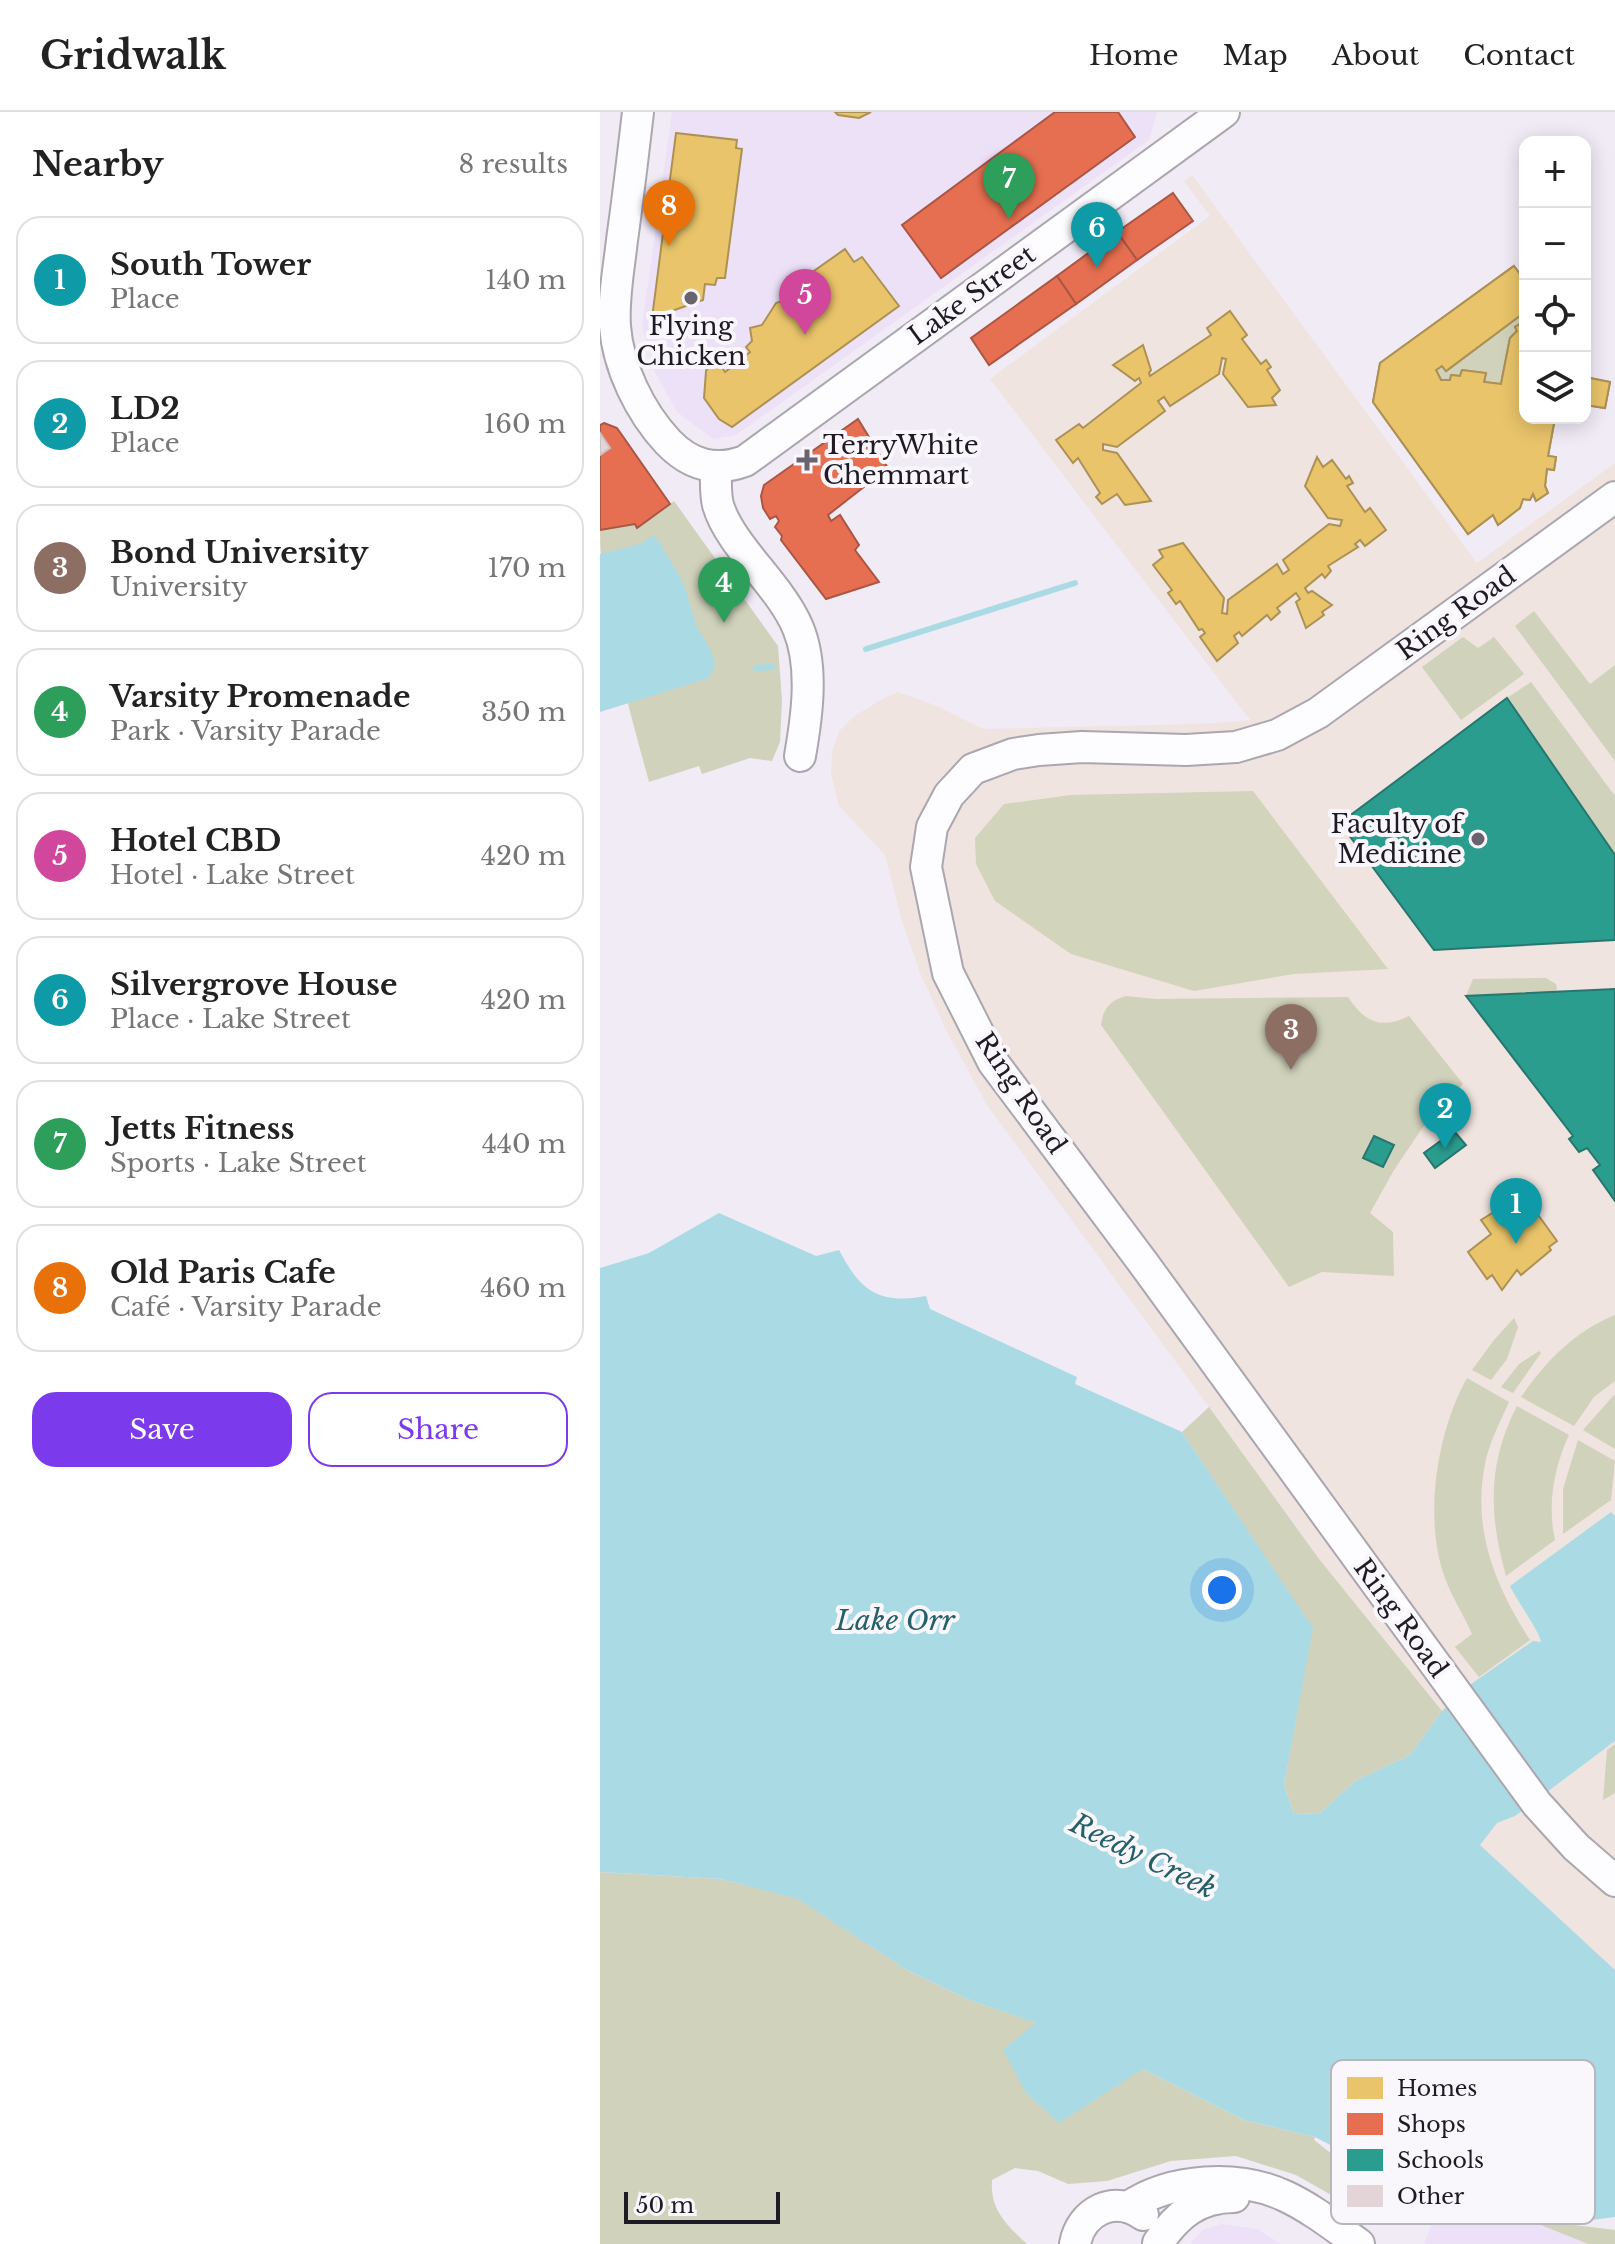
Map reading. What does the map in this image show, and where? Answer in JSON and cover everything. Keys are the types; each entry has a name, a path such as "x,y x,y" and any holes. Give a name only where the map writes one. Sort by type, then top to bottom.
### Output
{"street":[{"path":"638,112 615,296 615,327 621,358 631,386 659,432 689,459 716,468 716,493 722,516 787,606 799,631 806,683 806,723 800,756"},
{"name":"Lake Street","path":"716,468 745,461 1224,112"},
{"name":"Ring Road","path":"1615,497 1318,713 1277,735 1236,747 1211,750 1082,747 1039,750 1013,754 973,769 949,795 932,827 926,867 948,973 993,1062 1537,1804 1576,1847 1615,1881"},
{"path":"1128,2207 1144,2196 1192,2184 1213,2182 1252,2186 1284,2196 1359,2244"},
{"path":"1158,2244 1186,2209 1223,2197 1262,2204 1325,2244"},
{"path":"1075,2244 1082,2223 1091,2214 1115,2205 1128,2207 1149,2220 1158,2244"}],"shaded area":[{"path":"672,112 1157,112 1149,140 736,435 713,439 677,412 655,372 642,326"},
{"path":"1192,175 1477,563 1615,463 1615,1970 1480,1845 1284,1785 1312,1628 1182,1432 1209,1407 987,1105 948,1034 920,973 901,918 885,855 839,806 831,773 832,752 839,731 853,717 898,692 937,706 983,729 1250,720 990,379 1210,216 1184,181"},
{"path":"1222,2224 1257,2229 1281,2244 1190,2244 1204,2229"},
{"path":"1432,2224 1538,2224 1588,2244 1424,2244"}],"green space":[{"path":"1519,317 1519,325 1515,327 1517,331 1510,338 1501,384 1484,382 1485,373 1462,370 1460,376 1451,375 1450,380 1441,380 1436,370 1442,366 1447,371"},
{"path":"674,501 778,646 782,700 780,742 772,761 750,758 702,774 699,766 649,782 610,624 600,530 635,524 638,527"},
{"path":"1534,611 1590,684 1615,665 1615,761 1515,626"},
{"path":"1463,637 1478,648 1494,637 1524,674 1461,720 1422,667"},
{"path":"1531,682 1615,796 1615,855 1507,698"},
{"path":"1253,791 1388,969 1294,974 1194,991 1071,954 995,901 976,864 975,838 1004,804 1071,795"},
{"path":"1546,978 1556,984 1554,992 1466,996 1473,979"},
{"path":"1126,996 1156,999 1348,997 1367,1018 1374,1021 1390,1022 1409,1016 1463,1084 1423,1127 1370,1213 1393,1232 1394,1276 1322,1272 1289,1287 1101,1025 1108,1006"},
{"path":"1615,1315 1615,1381 1594,1397 1574,1426 1521,1397 1562,1349 1587,1330"},
{"path":"1514,1318 1518,1327 1507,1359 1491,1380 1472,1370 1494,1340"},
{"path":"1539,1351 1541,1353 1513,1393 1501,1387 1519,1364"},
{"path":"1467,1378 1509,1402 1486,1459 1481,1508 1496,1576 1530,1640 1479,1677 1455,1647 1472,1634 1445,1578 1435,1529 1436,1476 1441,1449"},
{"path":"1615,1394 1615,1449 1583,1430"},
{"path":"1517,1406 1569,1435 1553,1486 1555,1540 1506,1576 1496,1532 1494,1490 1500,1448"},
{"path":"1209,1407 1319,1559 1442,1711 1410,1755 1355,1781 1320,1813 1294,1814 1284,1785 1312,1628 1182,1432"},
{"path":"1578,1440 1615,1461 1611,1500 1563,1534 1563,1489"},
{"path":"1615,1744 1615,1793 1603,1800 1607,1750"},
{"path":"600,1872 721,1879 799,1899 907,1970 967,1999 1037,2023 1143,2069 1244,2120 1315,2137 1314,2140 1331,2153 1331,2195 1296,2175 1236,2156 1171,2161 1107,2181 1068,2184 1038,2171 1015,2168 992,2180 992,2191 1001,2216 1027,2244 600,2244"},
{"path":"1538,2224 1615,2230 1615,2244 1588,2244"}],"water":[{"path":"655,535 683,582 697,627 711,650 715,665 709,678 600,712 600,554 640,544"},
{"name":"Lake Orr","path":"719,1213 816,1256 839,1250 863,1285 872,1291 895,1298 926,1296 930,1309 1077,1377 1075,1384 1182,1432 1313,1628 1284,1785 1294,1814 1320,1813 1355,1781 1410,1755 1442,1711 1471,1684 1533,1641 1541,1642 1510,1586 1611,1512 1615,1516 1615,1741 1515,1816 1497,1823 1480,1845 1615,1970 1615,2217 1595,2220 1595,2060 1331,2060 1331,2145 1315,2137 1244,2120 1143,2069 1059,2123 1026,2093 1003,2049 1036,2023 967,1999 907,1970 798,1899 721,1879 600,1872 600,1268 649,1253"}],"building: Homes":[{"path":"835,112 871,112 859,118"},
{"path":"676,133 737,140 736,148 742,149 725,278 717,278 715,285 705,284 703,300 652,318"},
{"path":"845,249 854,262 862,257 899,306 732,427 719,419 704,398 706,371 714,355 725,372 750,352 746,347 752,341 750,328 762,325 776,303 801,294 794,285"},
{"path":"1514,266 1519,273 1519,316 1446,371 1442,366 1436,370 1441,380 1450,380 1451,375 1460,376 1462,370 1486,373 1484,382 1501,384 1510,338 1519,325 1519,424 1554,424 1548,456 1556,457 1554,470 1547,469 1545,486 1548,493 1536,501 1533,494 1530,500 1523,499 1520,508 1498,525 1493,515 1468,534 1373,402 1380,363","holes":["1471,394 1498,397 1487,470 1505,496 1498,502 1438,417 1448,401 1469,404"]},
{"path":"1514,266 1519,273 1519,316 1446,371 1442,366 1436,370 1441,380 1450,380 1451,375 1460,376 1462,370 1486,373 1484,382 1501,384 1510,338 1519,325 1519,424 1554,424 1548,456 1556,457 1554,470 1547,469 1545,486 1548,493 1536,501 1533,494 1530,500 1523,499 1520,508 1498,525 1493,515 1468,534 1373,402 1380,363"},
{"path":"1230,311 1247,335 1242,339 1261,364 1266,360 1271,367 1267,370 1280,390 1272,398 1276,405 1248,407 1223,374 1226,359 1222,358 1219,374 1170,406 1164,397 1158,401 1165,411 1117,447 1103,444 1103,450 1117,453 1151,501 1125,505 1117,494 1102,504 1096,497 1100,493 1078,458 1073,463 1056,440 1079,424 1083,428 1141,383 1139,378 1135,381 1113,365 1143,345 1150,376 1211,335 1207,328"},
{"path":"1591,378 1610,382 1605,408 1591,406"},
{"path":"1591,378 1610,382 1605,408 1591,406"},
{"path":"1317,457 1323,467 1332,460 1346,479 1349,476 1353,483 1347,486 1365,512 1370,508 1386,530 1365,546 1360,540 1355,544 1358,547 1328,566 1331,571 1325,578 1322,574 1305,588 1308,593 1312,591 1332,605 1322,612 1324,615 1306,628 1296,602 1300,599 1296,593 1277,608 1280,612 1271,620 1267,615 1242,636 1239,632 1234,636 1238,643 1217,661 1200,637 1205,633 1199,630 1180,601 1176,604 1168,593 1172,590 1153,565 1163,557 1159,550 1183,543 1224,598 1222,613 1227,614 1228,600 1277,564 1283,574 1289,570 1283,560 1329,524 1340,526 1342,520 1328,518 1305,486"},
{"path":"1523,1194 1557,1241 1549,1247 1551,1250 1521,1275 1517,1270 1502,1290 1492,1275 1487,1279 1468,1252 1491,1234 1481,1220"}],"building: Shops":[{"path":"1055,112 1118,112 1135,137 941,278 902,225"},
{"path":"1173,193 1193,221 1137,260 1117,232"},
{"path":"1117,232 1137,260 1076,304 1057,276"},
{"path":"1057,276 1076,304 989,365 971,338"},
{"path":"858,419 888,468 828,515 831,521 840,515 859,545 855,550 879,582 826,599 781,540 782,536 775,527 779,521 776,516 770,519 763,508 761,496 764,485"},
{"path":"604,423 617,428 670,504 637,528 635,524 600,530 600,425"}],"building: Schools":[{"name":"Faculty of Medicine","path":"1507,698 1615,855 1615,940 1434,950 1340,823"},
{"path":"1615,989 1615,1201 1593,1170 1600,1165 1587,1148 1579,1152 1569,1139 1573,1136 1466,996"},
{"path":"1454,1131 1466,1145 1435,1168 1424,1153"},
{"path":"1374,1136 1394,1145 1383,1167 1363,1158"}],"building: Other":[{"path":"600,433 610,448 600,455"}],"waterway":[{"path":"866,649 1075,583"},
{"path":"756,668 772,667"}],"place":[{"name":"Jetts Fitness","path":"1009,219"},
{"name":"Old Paris Cafe","path":"669,246"},
{"name":"Silvergrove House","path":"1097,268"},
{"name":"Flying Chicken","path":"691,298"},
{"name":"Hotel CBD","path":"805,335"},
{"name":"TerryWhite Chemmart","path":"807,460"},
{"name":"Varsity Promenade","path":"724,623"},
{"name":"Faculty of Medicine","path":"1478,839"},
{"name":"Bond University","path":"1291,1070"},
{"name":"LD2","path":"1445,1149"},
{"name":"South Tower","path":"1516,1244"}],"water label":[{"name":"Reedy Creek","path":"1143,1856"}]}
